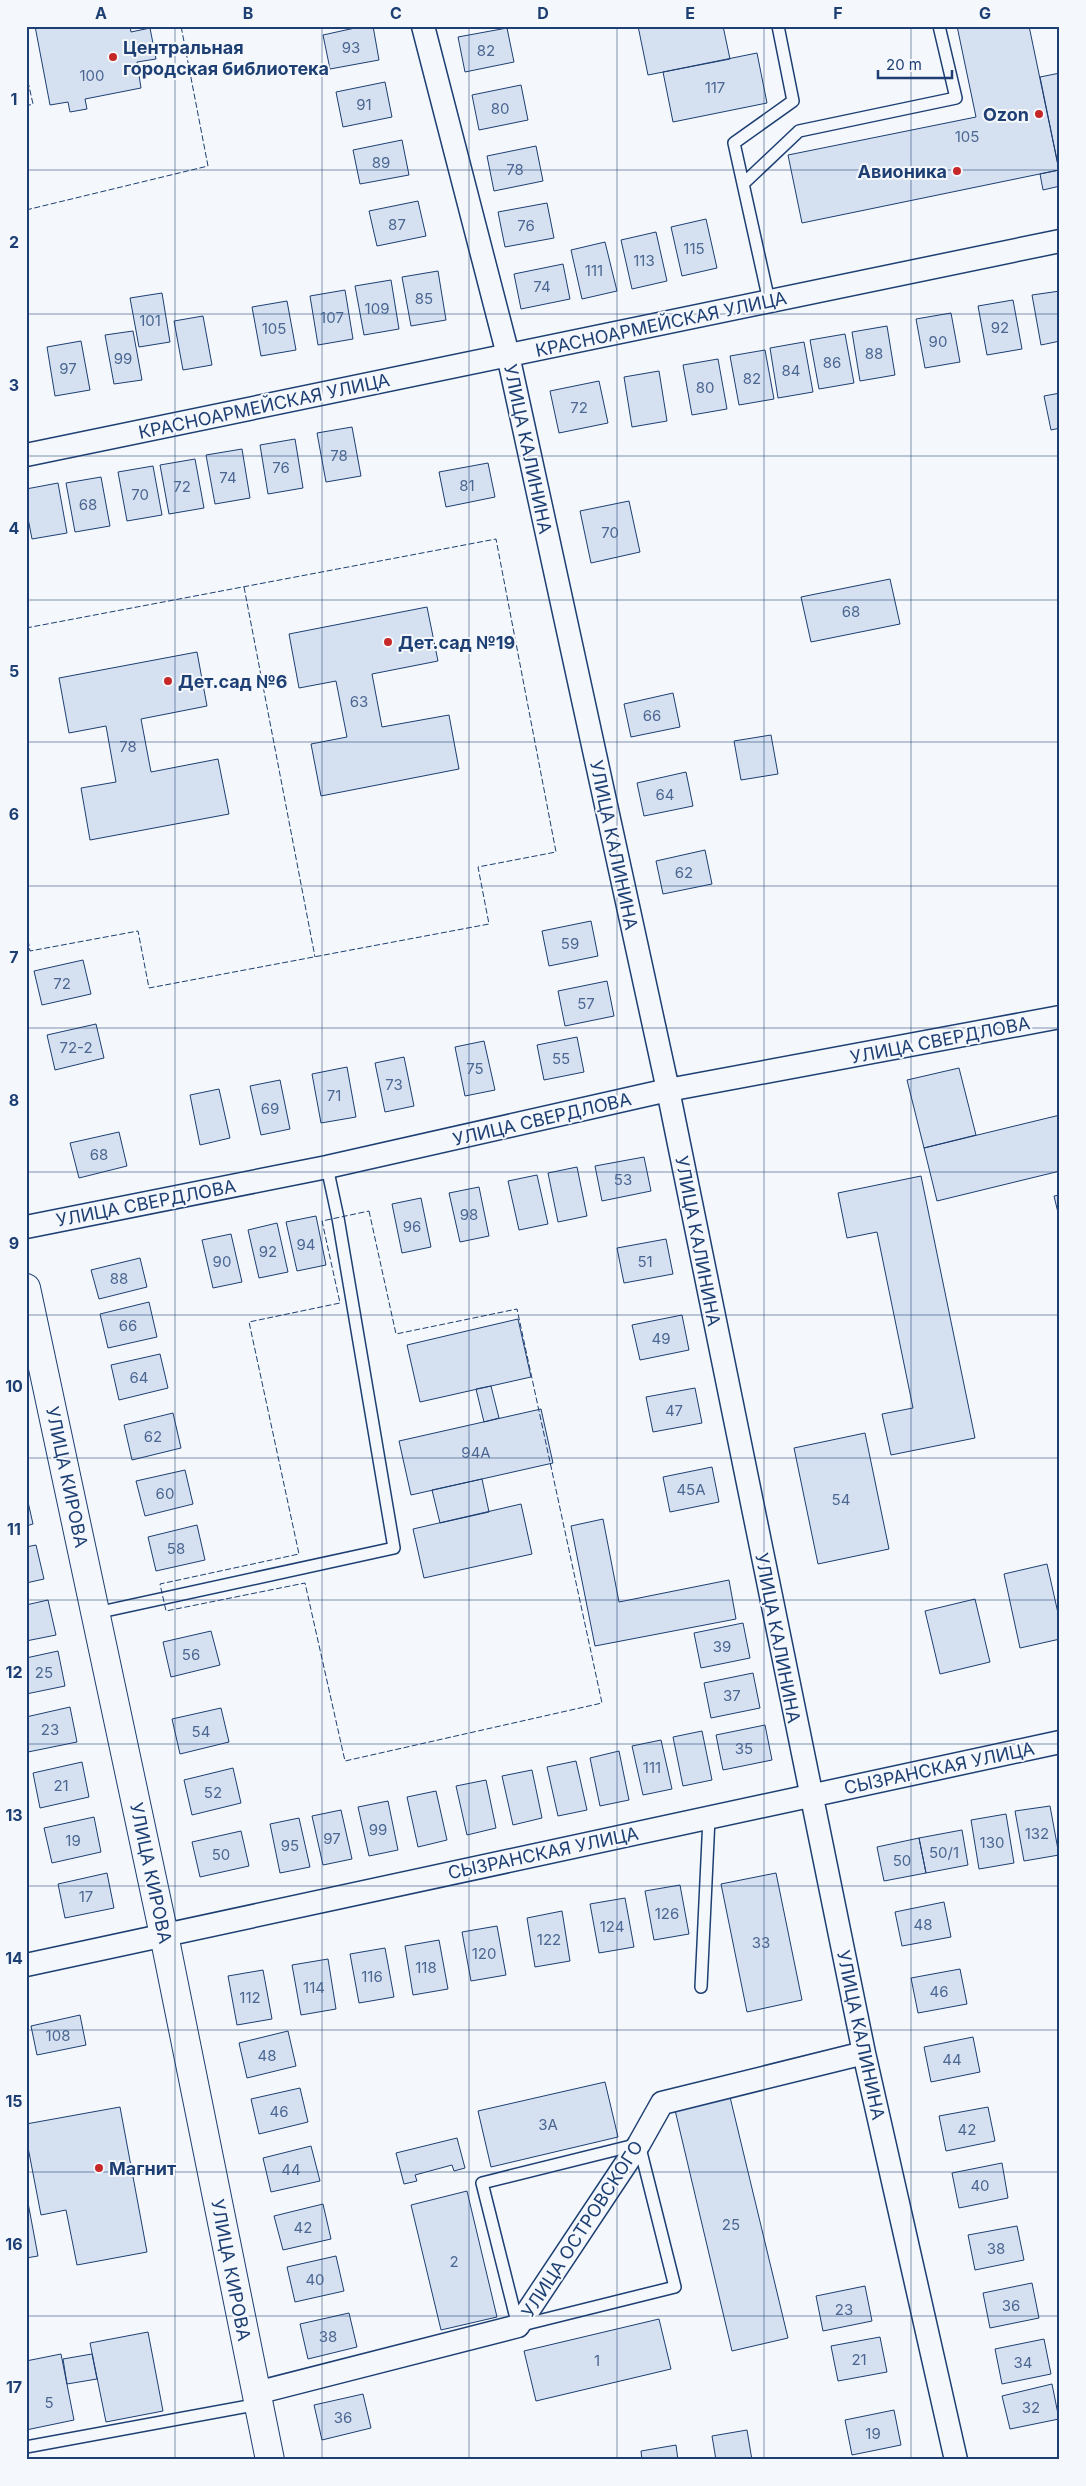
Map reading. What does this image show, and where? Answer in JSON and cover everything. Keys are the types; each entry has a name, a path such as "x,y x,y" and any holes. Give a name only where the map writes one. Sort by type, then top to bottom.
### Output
{"street":[{"name":"УЛИЦА КАЛИНИНА","path":"423,26 508,355 668,1090 810,1796 864,2053 956,2460"},
{"name":"КРАСНОАРМЕЙСКАЯ УЛИЦА","path":"26,455 1060,241"},
{"name":"УЛИЦА СВЕРДЛОВА","path":"26,1227 327,1167 668,1090 1060,1017"},
{"name":"УЛИЦА КИРОВА","path":"26,1288 164,1935 270,2460"},
{"name":"СЫЗРАНСКАЯ УЛИЦА","path":"26,1965 1060,1742"},
{"name":"УЛИЦА ОСТРОВСКОГО","path":"257,2399 518,2326 639,2144 662,2103 864,2053"}],"lane":[{"path":"769,302 734,143 793,101 778,26"},
{"path":"743,184 799,131 956,98 940,26"},
{"path":"96,1613 394,1548 338,1218 327,1167"},
{"path":"701,1987 709,1818"},
{"path":"639,2144 675,2287 518,2326 482,2183 639,2144"},
{"path":"26,2447 257,2399"}],"building":[{"path":"35,26 130,26 131,32 150,28 156,59 137,62 141,88 85,99 87,109 70,112 68,102 50,105"},
{"path":"364,26 373,26 379,60 330,69 323,35"},
{"path":"638,26 723,26 730,59 648,75"},
{"path":"957,26 1029,26 1059,170 802,223 788,155 976,117"},
{"path":"507,28 514,62 465,72 458,37"},
{"path":"757,53 767,103 673,122 663,72"},
{"path":"1060,73 1060,186 1043,190 1040,174 1059,170 1040,77"},
{"path":"385,82 392,117 343,127 336,92"},
{"path":"521,85 528,120 479,130 472,95"},
{"path":"402,140 409,175 360,184 353,150"},
{"path":"536,146 543,181 494,191 487,156"},
{"path":"418,201 426,236 377,246 369,211"},
{"path":"547,203 554,238 505,247 498,212"},
{"path":"706,219 717,268 682,276 671,227"},
{"path":"656,232 667,281 632,289 621,240"},
{"path":"605,242 617,291 582,299 571,250"},
{"path":"563,264 570,299 521,309 514,274"},
{"path":"438,271 446,320 411,326 402,277"},
{"path":"391,280 399,329 364,335 355,286"},
{"path":"345,290 353,339 318,345 310,296"},
{"path":"1060,291 1060,341 1041,345 1032,295"},
{"path":"162,293 170,342 139,347 130,298"},
{"path":"1013,300 1022,349 987,355 978,306"},
{"path":"287,301 296,350 261,356 252,307"},
{"path":"951,313 960,362 925,368 916,319"},
{"path":"203,316 212,365 183,370 174,321"},
{"path":"887,326 895,375 860,381 852,332"},
{"path":"133,331 142,380 114,384 105,335"},
{"path":"845,334 854,383 819,389 810,340"},
{"path":"81,341 90,390 55,396 47,347"},
{"path":"804,342 813,392 778,398 770,348"},
{"path":"765,350 774,399 739,405 730,356"},
{"path":"718,359 727,409 692,415 683,365"},
{"path":"659,371 667,421 632,427 624,377"},
{"path":"599,381 608,423 559,433 550,391"},
{"path":"1060,393 1060,428 1051,430 1044,396"},
{"path":"352,427 361,476 326,482 317,433"},
{"path":"295,439 303,488 268,494 260,445"},
{"path":"242,449 250,498 215,504 206,455"},
{"path":"195,459 204,508 169,514 160,465"},
{"path":"488,463 495,497 446,507 439,472"},
{"path":"153,466 162,515 127,521 118,472"},
{"path":"101,477 110,526 75,532 66,483"},
{"path":"58,483 67,533 32,539 26,508 26,489"},
{"path":"629,501 640,552 591,563 580,511"},
{"path":"890,579 900,624 811,642 801,597"},
{"path":"427,607 438,661 372,674 382,727 449,715 459,769 321,796 311,744 347,737 336,681 299,688 289,634"},
{"path":"197,652 207,706 141,719 151,772 218,759 229,814 90,840 81,788 116,782 106,726 69,733 59,678"},
{"path":"673,693 680,727 631,737 624,704"},
{"path":"771,735 778,774 741,780 734,741"},
{"path":"686,772 693,806 644,816 637,783"},
{"path":"705,850 712,884 663,894 656,861"},
{"path":"591,921 598,956 549,966 542,931"},
{"path":"83,960 91,994 42,1005 34,971"},
{"path":"607,981 614,1016 565,1026 558,991"},
{"path":"96,1024 104,1058 55,1070 47,1035"},
{"path":"577,1037 584,1072 544,1080 537,1045"},
{"path":"484,1041 495,1090 465,1096 455,1047"},
{"path":"404,1057 414,1106 385,1112 375,1063"},
{"path":"347,1067 356,1117 321,1123 312,1074"},
{"path":"959,1068 976,1135 924,1148 907,1080"},
{"path":"280,1080 290,1129 261,1135 250,1086"},
{"path":"219,1089 230,1138 200,1145 190,1095"},
{"path":"1060,1115 1060,1171 937,1201 924,1148"},
{"path":"119,1132 127,1166 79,1178 70,1143"},
{"path":"644,1157 651,1191 602,1201 595,1166"},
{"path":"577,1167 587,1216 558,1222 548,1173"},
{"path":"537,1175 548,1224 519,1230 508,1181"},
{"path":"921,1176 975,1438 891,1455 882,1414 913,1408 877,1232 847,1238 838,1193"},
{"path":"479,1187 489,1236 460,1242 449,1193"},
{"path":"1060,1195 1060,1221 1054,1196"},
{"path":"421,1198 431,1247 402,1253 392,1204"},
{"path":"316,1216 326,1265 297,1271 286,1222"},
{"path":"277,1223 288,1272 259,1278 248,1230"},
{"path":"231,1234 242,1282 213,1288 202,1240"},
{"path":"666,1239 673,1274 624,1283 617,1248"},
{"path":"140,1258 147,1287 99,1299 91,1270"},
{"path":"149,1302 157,1337 108,1348 100,1314"},
{"path":"682,1315 689,1350 640,1360 632,1325"},
{"path":"518,1319 531,1377 420,1402 407,1345"},
{"path":"160,1354 168,1388 119,1400 111,1365"},
{"path":"491,1386 499,1418 484,1422 476,1389"},
{"path":"695,1388 702,1423 653,1432 646,1397"},
{"path":"541,1409 553,1463 411,1495 399,1441"},
{"path":"173,1413 181,1448 132,1460 124,1425"},
{"path":"865,1433 889,1549 818,1564 794,1448"},
{"path":"712,1467 719,1502 670,1512 663,1477"},
{"path":"185,1470 193,1504 145,1516 136,1481"},
{"path":"482,1479 489,1512 440,1523 432,1490"},
{"path":"26,1493 33,1524 26,1526"},
{"path":"521,1504 532,1554 424,1578 413,1529"},
{"path":"603,1519 619,1602 729,1580 736,1619 595,1646 571,1526"},
{"path":"197,1525 205,1560 156,1571 148,1537"},
{"path":"36,1545 44,1579 26,1583 26,1547"},
{"path":"1047,1564 1060,1622 1060,1639 1020,1648 1004,1574"},
{"path":"975,1599 990,1662 940,1674 925,1611"},
{"path":"48,1600 56,1635 26,1641 26,1605"},
{"path":"743,1623 750,1658 701,1668 694,1633"},
{"path":"211,1631 220,1665 171,1677 163,1642"},
{"path":"58,1651 65,1686 26,1694 26,1658"},
{"path":"753,1673 760,1708 711,1718 704,1683"},
{"path":"70,1707 77,1742 28,1752 26,1717"},
{"path":"221,1708 229,1742 180,1754 172,1719"},
{"path":"765,1725 772,1760 723,1770 716,1735"},
{"path":"702,1731 712,1780 683,1786 673,1737"},
{"path":"661,1740 672,1789 643,1795 632,1746"},
{"path":"619,1751 629,1800 600,1806 590,1758"},
{"path":"576,1761 587,1810 558,1816 547,1767"},
{"path":"82,1762 89,1797 40,1808 33,1773"},
{"path":"233,1768 241,1803 192,1815 184,1780"},
{"path":"532,1770 542,1818 513,1825 502,1776"},
{"path":"486,1780 496,1828 467,1835 456,1786"},
{"path":"436,1791 447,1840 418,1847 407,1797"},
{"path":"388,1801 398,1850 369,1856 358,1807"},
{"path":"1050,1806 1059,1855 1024,1861 1015,1811"},
{"path":"341,1810 352,1859 323,1865 312,1816"},
{"path":"1006,1814 1014,1863 979,1869 971,1820"},
{"path":"94,1817 101,1852 52,1863 44,1828"},
{"path":"299,1818 310,1867 280,1873 270,1824"},
{"path":"962,1830 968,1865 926,1873 919,1838"},
{"path":"241,1831 249,1866 200,1877 192,1842"},
{"path":"919,1838 926,1873 884,1881 877,1847"},
{"path":"107,1873 114,1908 65,1918 58,1884"},
{"path":"776,1873 802,2000 747,2012 721,1884"},
{"path":"680,1885 689,1934 654,1940 645,1891"},
{"path":"625,1898 634,1947 599,1953 590,1904"},
{"path":"944,1902 951,1937 902,1946 895,1912"},
{"path":"562,1911 570,1961 535,1967 527,1918"},
{"path":"497,1926 506,1975 471,1981 462,1932"},
{"path":"439,1940 448,1989 413,1995 405,1946"},
{"path":"385,1948 394,1997 359,2003 350,1954"},
{"path":"328,1959 336,2009 301,2015 292,1965"},
{"path":"960,1969 967,2004 918,2013 911,1978"},
{"path":"263,1970 272,2019 237,2025 228,1976"},
{"path":"80,2015 86,2045 37,2055 31,2026"},
{"path":"288,2031 296,2066 247,2078 239,2043"},
{"path":"973,2037 980,2072 931,2082 924,2047"},
{"path":"605,2082 618,2137 491,2167 478,2111"},
{"path":"300,2088 308,2122 259,2134 251,2099"},
{"path":"730,2097 788,2338 732,2351 675,2110"},
{"path":"120,2107 147,2252 77,2265 66,2210 41,2215 26,2137 26,2124"},
{"path":"988,2107 995,2141 946,2151 939,2116"},
{"path":"457,2138 465,2168 454,2171 452,2165 415,2175 417,2181 404,2184 396,2153"},
{"path":"311,2146 320,2181 271,2192 263,2158"},
{"path":"1002,2163 1008,2198 959,2208 952,2173"},
{"path":"467,2191 497,2317 441,2330 411,2205"},
{"path":"26,2192 38,2256 26,2258"},
{"path":"323,2204 331,2239 283,2250 274,2216"},
{"path":"1017,2226 1024,2260 975,2270 968,2235"},
{"path":"336,2256 344,2291 295,2302 287,2267"},
{"path":"1032,2283 1039,2318 990,2328 983,2293"},
{"path":"865,2286 872,2321 823,2331 816,2296"},
{"path":"349,2313 357,2347 308,2359 300,2324"},
{"path":"659,2319 671,2369 536,2401 524,2351"},
{"path":"148,2332 163,2411 106,2422 90,2343"},
{"path":"880,2337 887,2372 838,2381 831,2346"},
{"path":"1044,2339 1051,2374 1002,2384 995,2349"},
{"path":"61,2354 74,2420 26,2430 26,2361"},
{"path":"92,2354 97,2379 67,2384 63,2359"},
{"path":"1052,2384 1059,2419 1010,2429 1002,2396"},
{"path":"363,2394 371,2428 322,2440 314,2405"},
{"path":"894,2410 901,2445 852,2455 845,2420"},
{"path":"747,2430 752,2460 716,2460 712,2436"},
{"path":"676,2445 678,2460 642,2460 641,2451"}],"fence":[{"path":"26,210 208,166 181,26"},
{"path":"26,73 33,104 26,106"},
{"path":"26,628 496,539 556,852 478,867 489,924 149,988 138,931 30,951 26,929"},
{"path":"244,587 315,957"},
{"path":"369,1211 396,1334 517,1309 602,1703 345,1761 305,1583 166,1611 160,1584 299,1554 249,1322 340,1303 322,1221 369,1211"}],"place":[{"name":"Центральная городская библиотека","path":"113,57"},
{"name":"Ozon","path":"1039,114"},
{"name":"Авионика","path":"957,171"},
{"name":"Дет.сад №19","path":"388,642"},
{"name":"Дет.сад №6","path":"168,681"},
{"name":"Магнит","path":"99,2168"}]}
